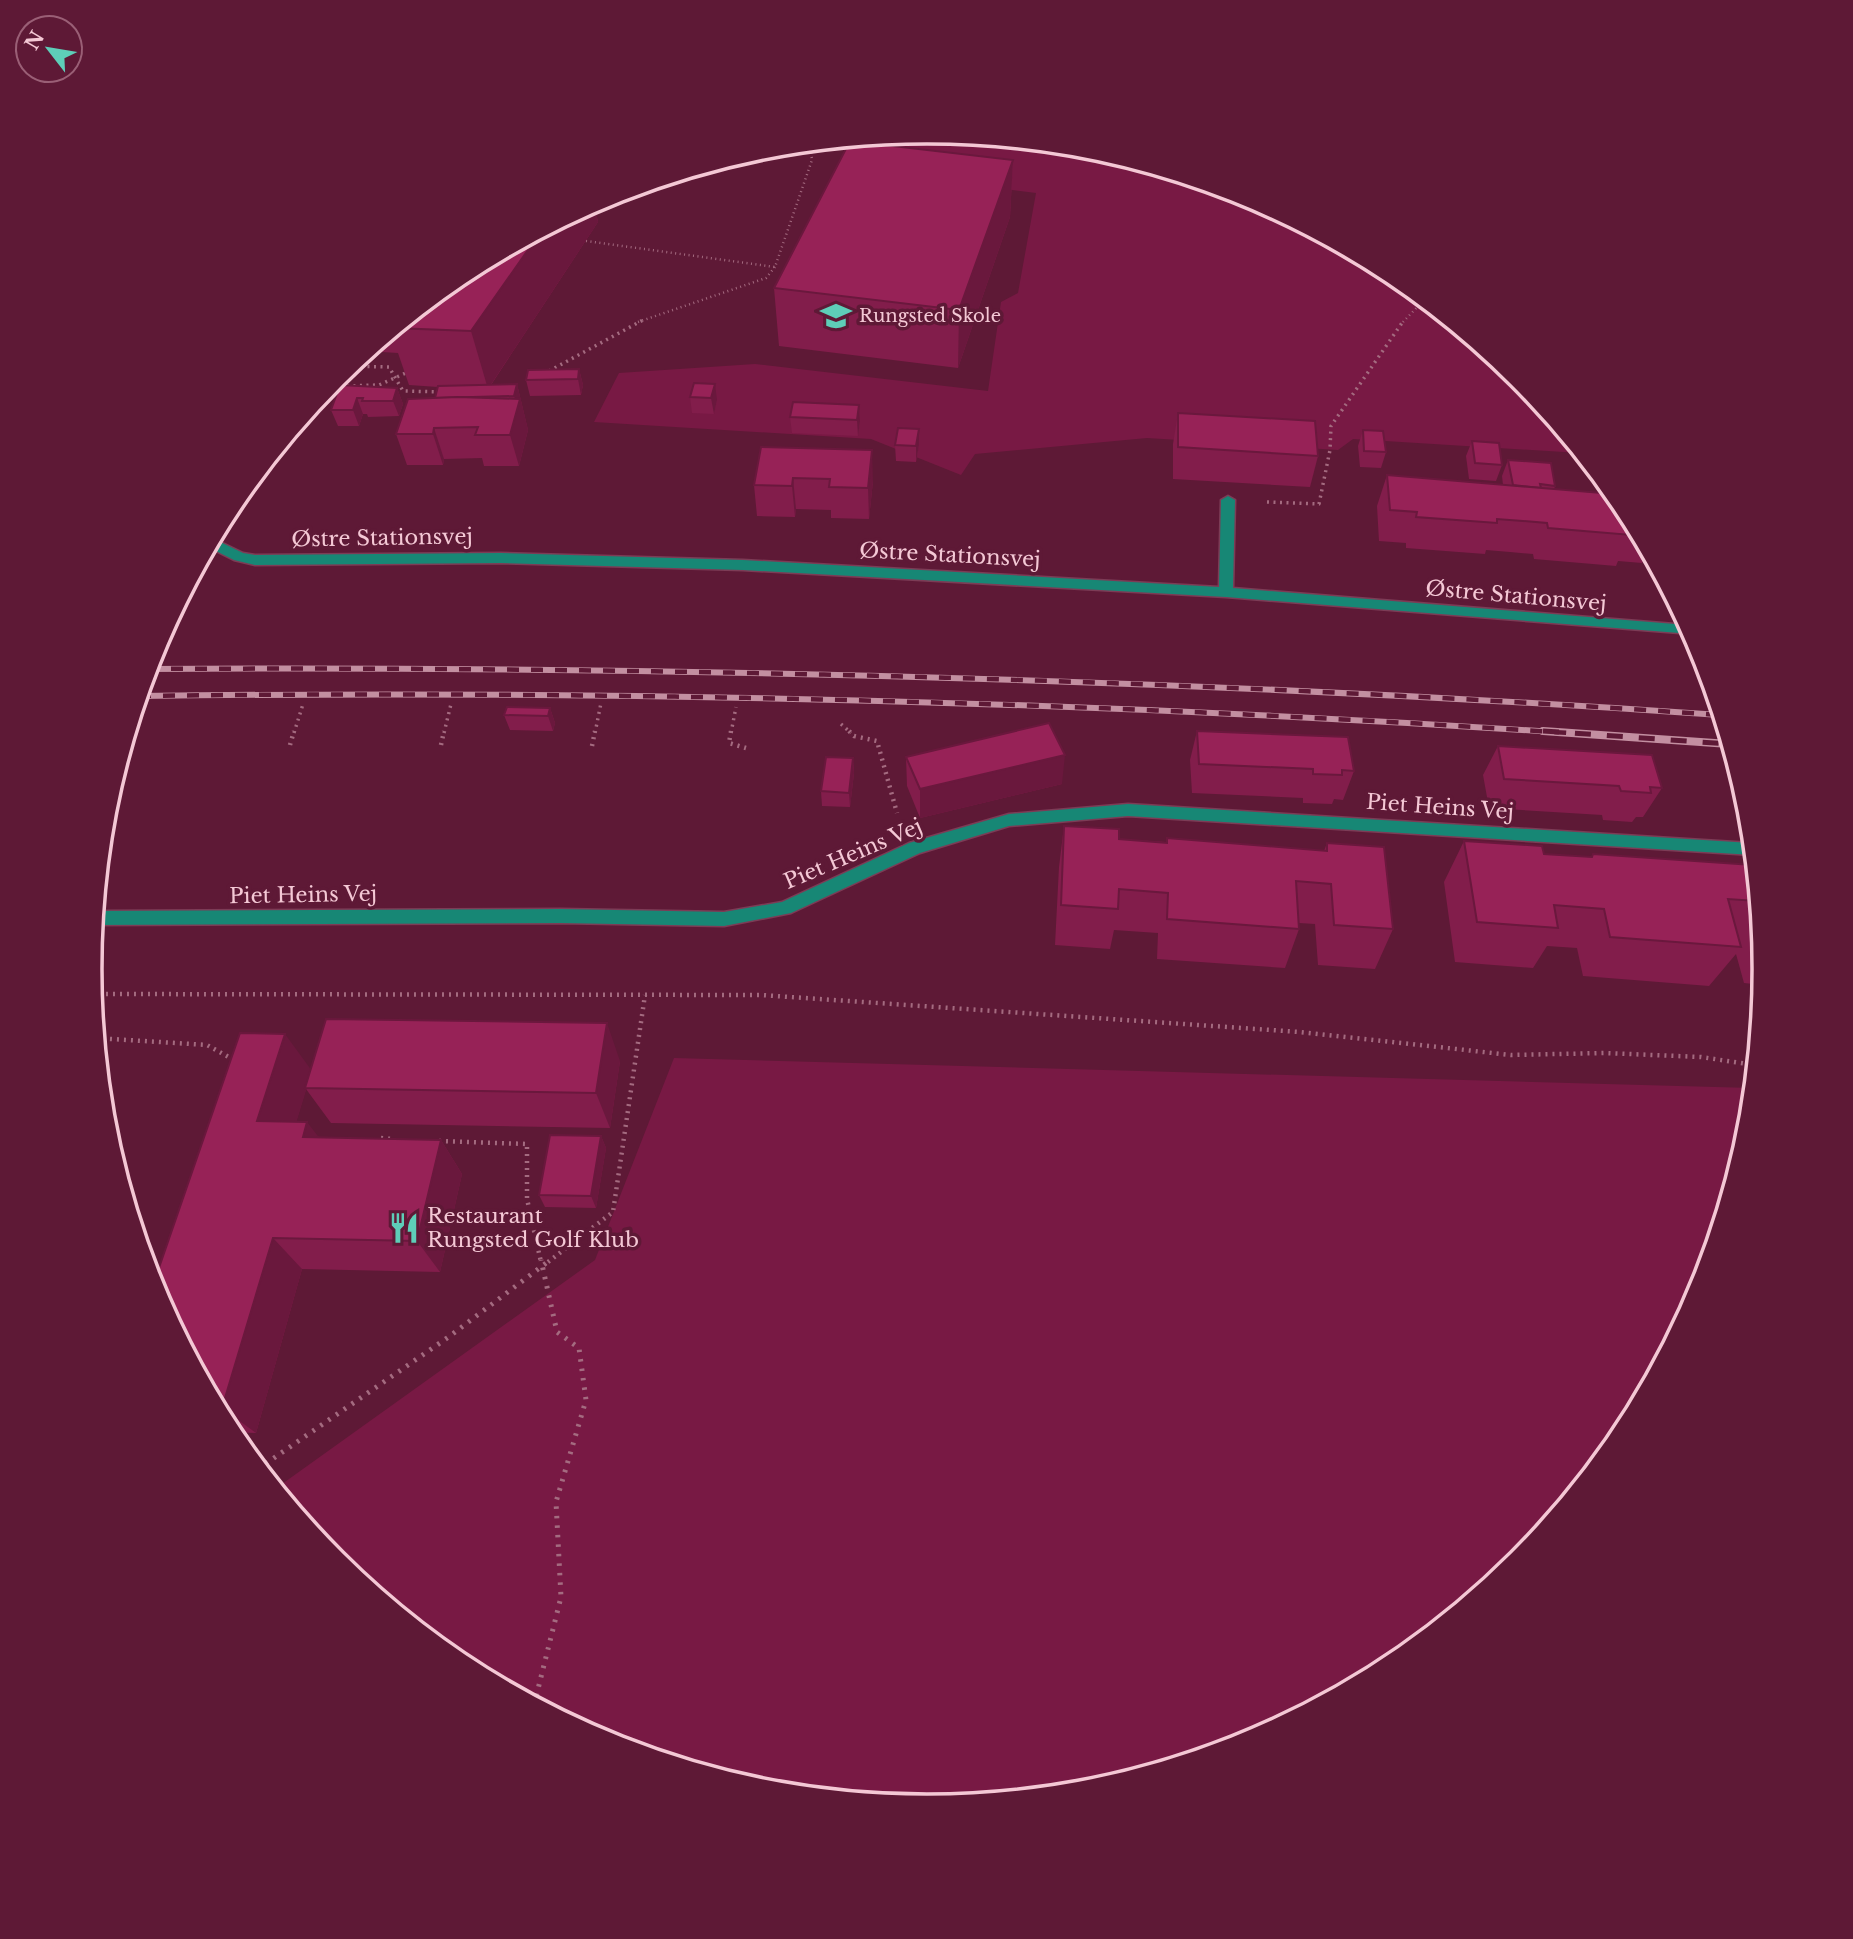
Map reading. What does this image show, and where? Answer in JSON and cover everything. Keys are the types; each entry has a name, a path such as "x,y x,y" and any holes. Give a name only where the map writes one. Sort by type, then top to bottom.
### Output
{"street":[{"path":"1226,592 1228,500"},
{"name":"Østre Stationsvej","path":"219,546 239,557 273,561 501,558 729,564 1226,592 1677,629"},
{"name":"Piet Heins Vej","path":"103,918 561,916 724,919 785,908 915,848 1009,820 1128,810 1742,848"}],"path":[{"path":"543,374 639,321 766,278 775,267 812,160 811,153"},
{"path":"586,242 775,267"},
{"path":"1228,500 1319,504 1330,450 1331,426 1338,412 1404,320 1417,307"},
{"path":"364,366 389,367 403,391 442,392"},
{"path":"342,387 379,385 413,370"},
{"path":"592,746 601,703"},
{"path":"290,745 303,704"},
{"path":"441,745 451,704"},
{"path":"736,707 729,743 746,748"},
{"path":"841,724 854,736 877,741 903,831 915,848"},
{"path":"102,993 761,995 1300,1032 1511,1055 1605,1053 1701,1056 1745,1064"},
{"path":"266,1463 543,1266 613,1212 645,995"},
{"path":"105,1039 207,1045 239,1062"},
{"path":"381,1138 395,1139"},
{"path":"434,1140 527,1144 527,1199 557,1332 579,1348 586,1400 556,1502 561,1597 536,1696"}],"shaded area":[{"path":"894,145 980,146 1087,160 1192,188 1242,207 1339,255 1429,315 1510,386 1569,452 1353,439 1338,450 1147,438 975,454 961,475 871,439 594,422 619,373 755,364 988,391 1001,302 1018,293 1036,193 875,172"},
{"path":"674,1058 1742,1088 1736,1130 1708,1235 1666,1334 1641,1382 1581,1472 1510,1553 1429,1624 1339,1684 1291,1709 1192,1751 1087,1779 1034,1787 926,1795 819,1787 766,1779 713,1766 661,1751 611,1732 514,1684 424,1624 343,1553 282,1484 595,1260"}],"building":[{"path":"888,145 1013,160 959,310 774,288 846,149"},
{"path":"530,246 471,331 408,329 468,284"},
{"path":"579,369 578,379 526,380 528,370"},
{"path":"694,383 715,384 711,398 690,397"},
{"path":"517,384 514,396 435,398 438,386"},
{"path":"344,385 397,388 393,401 362,401 363,398 357,398 353,410 331,410 337,392"},
{"path":"408,399 520,399 510,435 475,435 478,427 434,428 433,434 396,434"},
{"path":"793,402 859,405 857,420 790,417"},
{"path":"1178,413 1315,421 1318,456 1178,447"},
{"path":"898,428 919,429 916,446 895,445"},
{"path":"1363,430 1383,431 1386,452 1364,451"},
{"path":"1472,441 1499,443 1502,465 1475,463"},
{"path":"761,447 872,450 868,488 829,487 830,479 793,478 792,486 754,485"},
{"path":"1508,460 1551,463 1555,486 1540,484 1541,488 1513,485"},
{"path":"1387,475 1599,493 1627,535 1548,528 1547,523 1497,519 1497,523 1416,517 1417,512 1390,510"},
{"path":"507,707 550,708 548,716 504,715"},
{"path":"1049,723 1065,755 920,789 906,757"},
{"path":"1197,731 1348,737 1354,771 1342,770 1342,775 1313,774 1313,769 1199,764"},
{"path":"1498,746 1652,755 1662,788 1650,787 1651,793 1621,791 1619,786 1504,779"},
{"path":"826,757 853,758 849,793 821,791"},
{"path":"1064,826 1119,829 1119,839 1167,843 1167,838 1327,851 1327,843 1384,847 1393,929 1334,925 1331,884 1296,881 1299,929 1167,919 1168,893 1119,889 1118,909 1061,905"},
{"path":"1464,841 1542,846 1544,854 1592,857 1593,854 1744,864 1748,900 1728,899 1741,947 1610,937 1604,909 1554,905 1558,928 1477,922"},
{"path":"326,1019 607,1023 596,1093 305,1088"},
{"path":"240,1033 285,1034 257,1121 307,1122 303,1137 441,1140 417,1241 273,1238 224,1401 187,1334 158,1270"},
{"path":"550,1135 601,1136 591,1196 539,1195"}],"railway":[{"path":"158,669 541,670 934,677 1327,692 1711,714"},
{"path":"148,696 497,695 854,700 1212,713 1569,733"},
{"path":"1543,731 1719,743"}],"place":[{"name":"Rungsted Skole","path":"836,316"},
{"name":"Restaurant Rungsted Golf Klub","path":"404,1228"}]}
